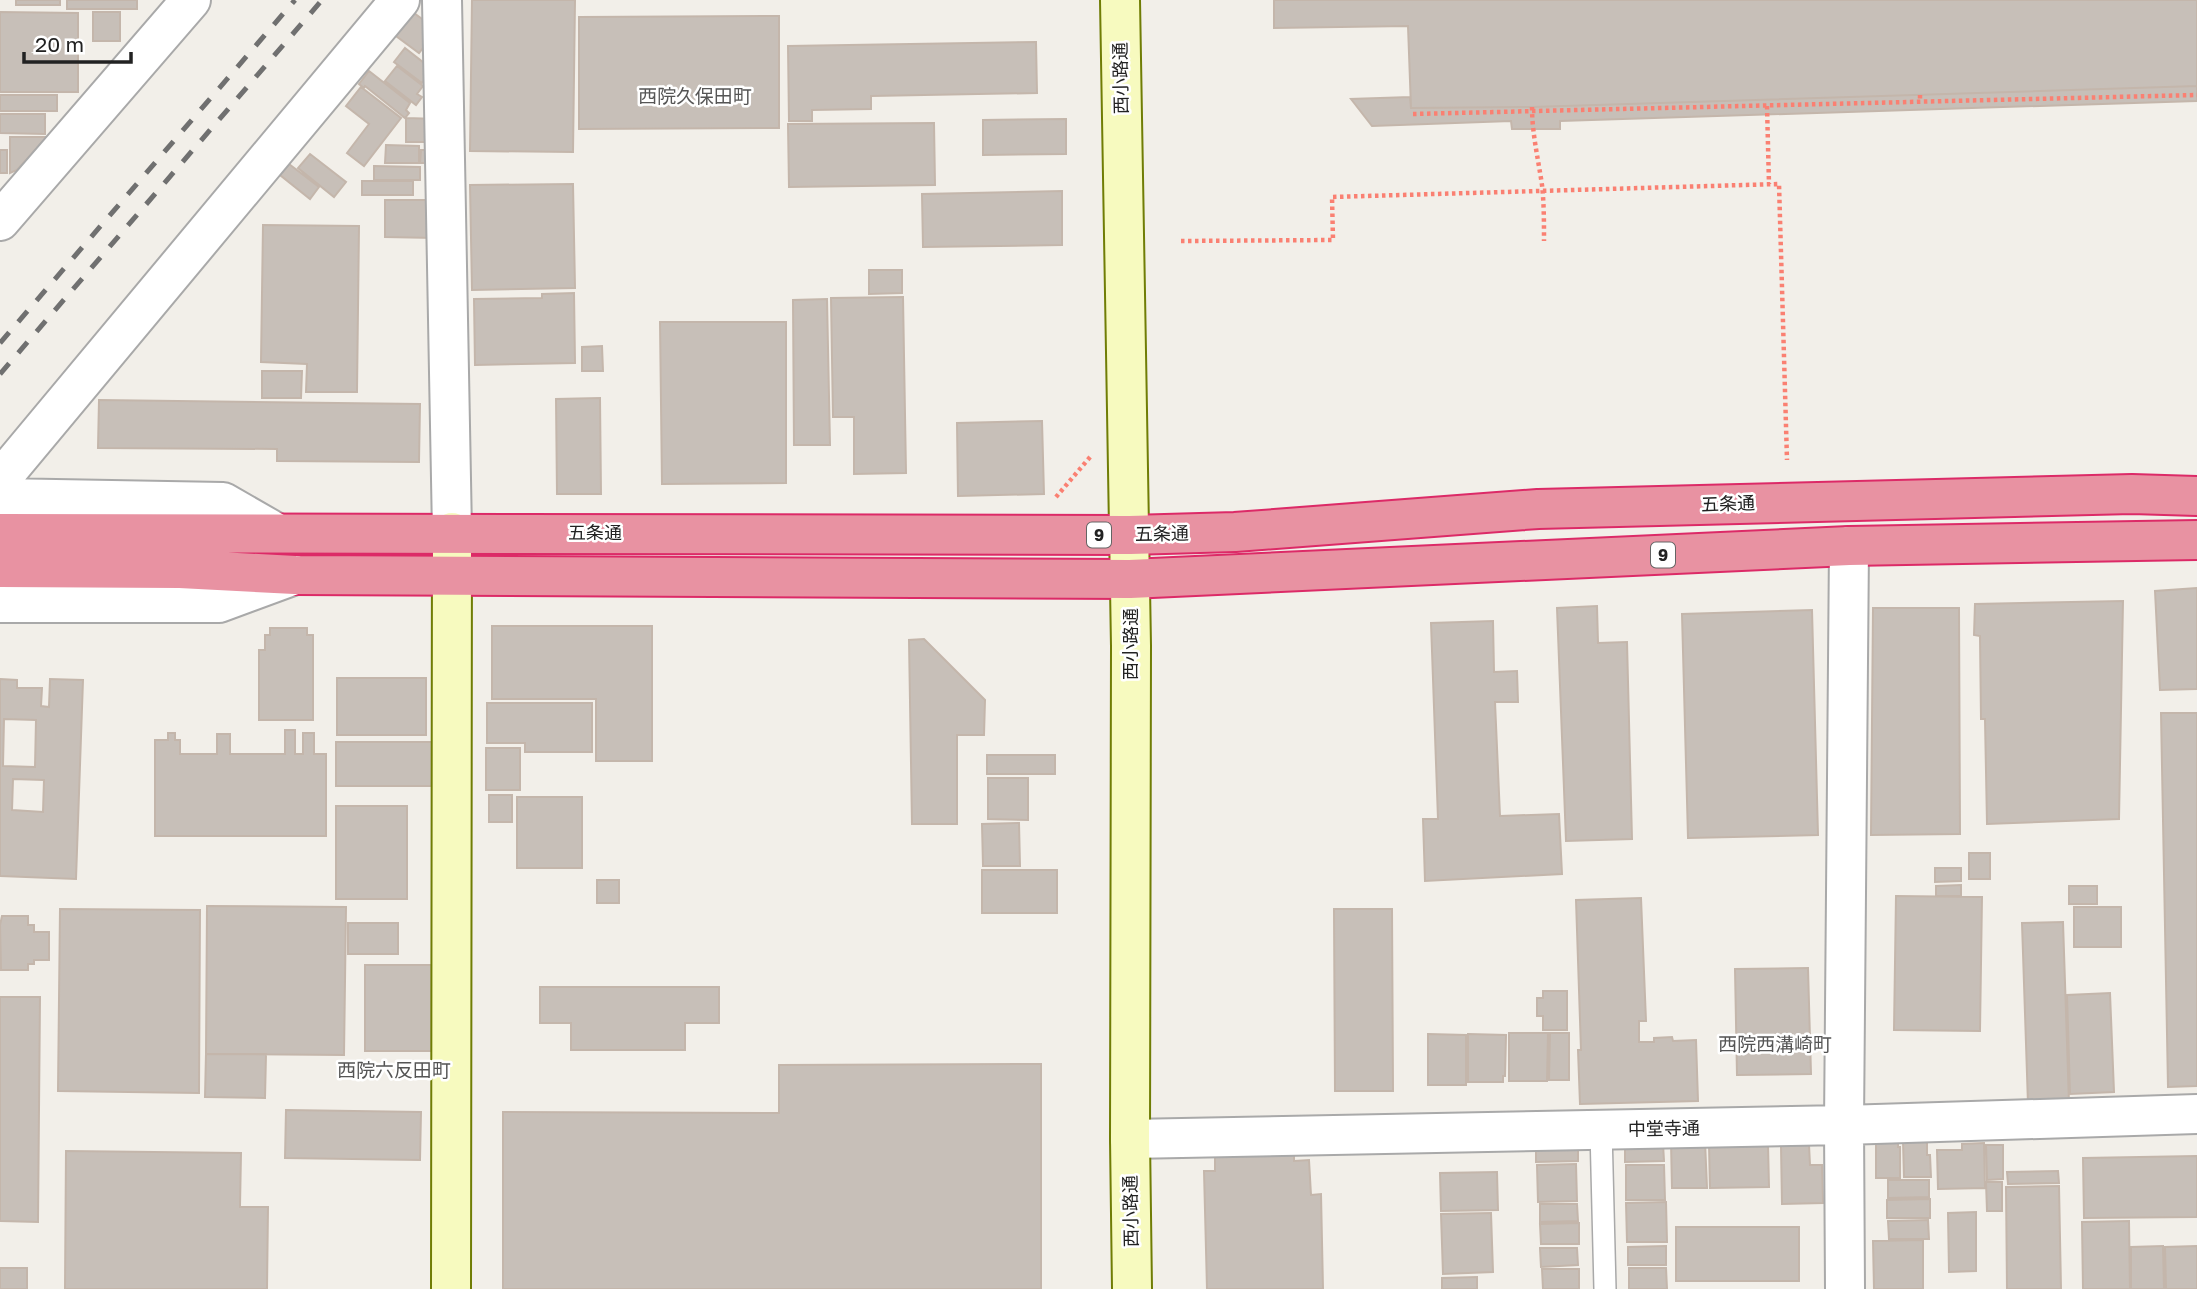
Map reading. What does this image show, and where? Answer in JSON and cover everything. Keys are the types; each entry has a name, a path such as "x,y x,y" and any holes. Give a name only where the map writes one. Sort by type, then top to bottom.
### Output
{"highway":[{"name":"五条通","path":"0,533 1130,535 1235,532 1552,509 2132,494 2197,496"},
{"name":"9","path":"0,568 180,569 295,575 1130,579 1849,546 2197,540"}],"street":[{"path":"0,221 191,0"},
{"path":"0,481 400,0"},
{"path":"442,0 452,532 451,1289"},
{"name":"西小路通","path":"1120,0 1130,535 1132,1289"},
{"path":"0,498 223,502 277,534"},
{"path":"1845,1289 1849,546"},
{"path":"0,603 219,603 295,575"},
{"name":"中堂寺通","path":"1130,1139 1844,1125 2197,1114"}],"lane":[{"path":"1601,1130 1605,1289"}],"path":[{"path":"1920,95 1920,102"},
{"path":"1413,114 1532,109 2197,95"},
{"path":"1767,106 1769,184"},
{"path":"1532,109 1532,131 1542,191 1544,241"},
{"path":"1181,241 1333,240 1332,197 1779,184 1787,460"},
{"path":"1049,505 1091,455"}],"building":[{"path":"16,0 60,0 60,5 16,5"},
{"path":"67,0 137,0 137,9 67,9"},
{"path":"472,0 575,0 573,152 470,151"},
{"path":"1274,0 2197,0 2197,86 1532,107 1411,108 1408,26 1274,28"},
{"path":"0,12 78,13 78,92 0,92"},
{"path":"93,12 120,12 120,41 93,41"},
{"path":"414,13 437,30 419,53 396,36"},
{"path":"779,16 779,128 579,129 579,17"},
{"path":"1036,42 1037,93 871,96 871,109 812,110 812,121 789,121 788,46"},
{"path":"405,48 433,70 422,83 394,62"},
{"path":"397,66 423,86 417,94 422,97 416,105 385,81"},
{"path":"369,71 410,103 406,110 409,113 405,118 359,84"},
{"path":"2197,86 2197,101 1560,121 1560,129 1512,129 1511,121 1372,126 1351,99 1410,97 1411,108 1532,107"},
{"path":"361,87 401,118 364,166 347,153 369,124 346,106"},
{"path":"0,95 57,95 57,111 0,111"},
{"path":"0,114 45,114 45,134 0,133"},
{"path":"406,118 437,119 436,142 406,142"},
{"path":"1066,119 1066,154 983,155 983,120"},
{"path":"934,123 935,185 789,187 788,124"},
{"path":"10,137 47,137 17,170 10,173"},
{"path":"386,145 419,146 419,163 385,163"},
{"path":"0,150 7,150 7,173 0,173"},
{"path":"421,150 434,150 434,163 420,163"},
{"path":"310,154 346,182 334,197 298,168"},
{"path":"289,164 319,187 310,199 280,175"},
{"path":"374,166 420,167 420,180 374,180"},
{"path":"362,181 413,181 413,195 362,195"},
{"path":"573,184 575,288 472,290 470,185"},
{"path":"1062,191 1062,245 923,247 922,194"},
{"path":"385,200 435,200 435,238 385,237"},
{"path":"263,225 359,226 357,392 306,392 307,364 261,362"},
{"path":"869,270 902,270 902,293 869,294"},
{"path":"574,293 575,363 475,365 474,299 542,298 542,294"},
{"path":"903,297 906,473 854,474 854,417 833,417 831,298"},
{"path":"827,299 830,445 794,445 793,300"},
{"path":"660,322 786,322 786,483 662,484"},
{"path":"602,346 603,371 582,371 582,347"},
{"path":"262,371 302,371 301,398 262,398"},
{"path":"600,398 601,494 557,494 556,399"},
{"path":"99,400 420,404 419,462 277,461 277,449 98,448"},
{"path":"1042,421 1044,494 958,496 957,423"},
{"path":"2197,588 2197,689 2160,690 2155,591"},
{"path":"2123,601 2119,819 1987,824 1985,719 1981,719 1980,636 1974,635 1975,604"},
{"path":"1597,606 1598,643 1627,642 1632,839 1566,841 1557,608"},
{"path":"1873,608 1959,608 1960,834 1871,835"},
{"path":"1812,610 1818,835 1688,838 1682,614"},
{"path":"1493,621 1494,672 1517,671 1518,702 1495,702 1500,816 1559,814 1562,874 1425,881 1423,819 1438,819 1431,623"},
{"path":"492,626 652,626 652,761 596,761 596,699 492,699"},
{"path":"270,628 307,628 307,635 313,635 313,720 259,720 259,650 265,650 265,635 270,635"},
{"path":"924,639 985,700 984,735 957,735 957,824 912,824 909,640"},
{"path":"337,678 426,678 426,735 337,735"},
{"path":"0,679 17,680 17,688 42,688 41,706 49,707 50,679 83,680 76,879 0,876","holes":["4,719 36,720 35,767 3,766","13,779 44,780 43,812 12,810"]},
{"path":"487,703 592,703 592,752 525,752 525,743 487,743"},
{"path":"2161,713 2197,713 2197,1086 2168,1087"},
{"path":"285,730 295,730 295,754 303,754 303,733 314,733 314,754 326,754 326,836 155,836 155,740 168,740 168,733 175,733 175,740 180,740 180,754 217,754 217,734 230,734 230,754 285,754"},
{"path":"336,742 438,742 438,786 336,786"},
{"path":"486,748 520,748 520,790 486,790"},
{"path":"987,755 1055,755 1055,774 987,774"},
{"path":"988,778 1028,778 1028,820 988,819"},
{"path":"489,795 512,795 512,822 489,822"},
{"path":"517,797 582,797 582,868 517,868"},
{"path":"336,806 407,806 407,899 336,899"},
{"path":"1019,823 1020,866 983,866 982,824"},
{"path":"1969,853 1990,853 1990,879 1969,879"},
{"path":"1935,868 1961,868 1961,881 1935,882"},
{"path":"982,870 1057,870 1057,913 982,913"},
{"path":"597,880 619,880 619,903 597,903"},
{"path":"1961,885 1961,896 1936,896 1936,886"},
{"path":"2069,886 2097,886 2097,904 2069,904"},
{"path":"1896,896 1982,897 1980,1031 1894,1030"},
{"path":"1641,898 1646,1021 1639,1021 1639,1042 1654,1042 1654,1038 1672,1037 1673,1041 1696,1040 1698,1101 1580,1104 1576,900"},
{"path":"207,906 346,907 344,1055 206,1054"},
{"path":"2074,907 2121,907 2121,947 2074,947"},
{"path":"60,909 200,910 199,1093 58,1091"},
{"path":"1334,909 1392,909 1393,1091 1335,1091"},
{"path":"2,916 28,916 28,925 34,925 34,932 49,932 49,960 34,960 34,964 28,964 28,970 1,970"},
{"path":"2063,922 2069,1103 2028,1104 2022,923"},
{"path":"348,923 398,923 398,954 348,954"},
{"path":"365,965 434,965 434,1051 365,1051"},
{"path":"1808,968 1811,1074 1737,1075 1735,969"},
{"path":"540,987 719,987 719,1023 685,1023 685,1050 571,1050 571,1023 540,1023"},
{"path":"1543,991 1567,991 1567,1030 1543,1030 1543,1016 1537,1016 1537,998 1543,998"},
{"path":"2110,993 2114,1092 2070,1094 2067,995"},
{"path":"0,997 40,997 38,1222 0,1221"},
{"path":"1509,1033 1548,1033 1547,1081 1509,1081"},
{"path":"1550,1033 1569,1033 1569,1080 1549,1080"},
{"path":"1428,1034 1466,1035 1466,1085 1428,1085"},
{"path":"1468,1034 1506,1035 1503,1082 1468,1082"},
{"path":"206,1054 266,1054 265,1098 205,1097"},
{"path":"1041,1064 1041,1289 503,1289 503,1112 779,1113 779,1065"},
{"path":"286,1110 421,1112 420,1160 285,1158"},
{"path":"1705,1141 1707,1188 1672,1188 1671,1142"},
{"path":"1898,1141 1900,1178 1876,1178 1876,1142"},
{"path":"1903,1141 1927,1141 1931,1177 1904,1177"},
{"path":"1578,1143 1578,1161 1536,1162 1536,1144"},
{"path":"1984,1143 1985,1188 1938,1189 1937,1150 1962,1150 1962,1144"},
{"path":"1663,1144 1664,1161 1625,1162 1625,1145"},
{"path":"1768,1144 1769,1187 1710,1188 1709,1145"},
{"path":"1809,1145 1810,1165 1822,1165 1823,1203 1782,1204 1781,1146"},
{"path":"1986,1145 2003,1145 2003,1179 1987,1180"},
{"path":"1294,1150 1294,1161 1309,1160 1311,1195 1321,1194 1323,1289 1207,1289 1204,1171 1215,1171 1215,1154"},
{"path":"66,1151 241,1153 240,1207 268,1207 267,1289 65,1289"},
{"path":"2197,1156 2197,1217 2084,1218 2083,1158"},
{"path":"1576,1164 1577,1201 1538,1202 1537,1165"},
{"path":"1626,1165 1664,1165 1665,1200 1626,1200"},
{"path":"2058,1171 2059,1183 2008,1184 2007,1172"},
{"path":"1497,1172 1498,1210 1441,1211 1440,1173"},
{"path":"1888,1180 1929,1180 1929,1197 1888,1198"},
{"path":"1986,1182 2002,1182 2002,1211 1987,1211"},
{"path":"2059,1186 2061,1289 2007,1289 2006,1187"},
{"path":"1930,1199 1930,1218 1887,1218 1887,1200"},
{"path":"1666,1202 1667,1242 1627,1242 1626,1203"},
{"path":"1540,1204 1577,1204 1578,1221 1540,1222"},
{"path":"1976,1212 1976,1271 1949,1272 1948,1213"},
{"path":"1491,1213 1493,1272 1443,1274 1441,1214"},
{"path":"1928,1220 1929,1239 1889,1239 1888,1221"},
{"path":"2129,1221 2130,1289 2083,1289 2082,1222"},
{"path":"1579,1223 1579,1244 1541,1244 1540,1224"},
{"path":"1676,1227 1799,1227 1799,1281 1676,1281"},
{"path":"1923,1240 1923,1289 1874,1289 1873,1241"},
{"path":"1666,1246 1666,1265 1628,1265 1628,1247"},
{"path":"2163,1246 2164,1289 2131,1289 2131,1247"},
{"path":"2197,1246 2197,1289 2166,1289 2165,1247"},
{"path":"1540,1248 1577,1248 1578,1265 1541,1267"},
{"path":"0,1268 27,1268 27,1289 0,1289"},
{"path":"1629,1268 1666,1268 1667,1289 1629,1289"},
{"path":"1542,1269 1579,1269 1579,1289 1543,1289"},
{"path":"1477,1277 1477,1289 1442,1289 1442,1278"}],"railway":[{"path":"0,343 295,0"},
{"path":"0,374 322,0"}],"district":[{"name":"西院久保田町","path":"695,96"},
{"name":"西院西溝崎町","path":"1775,1044"},
{"name":"西院六反田町","path":"394,1070"}]}
